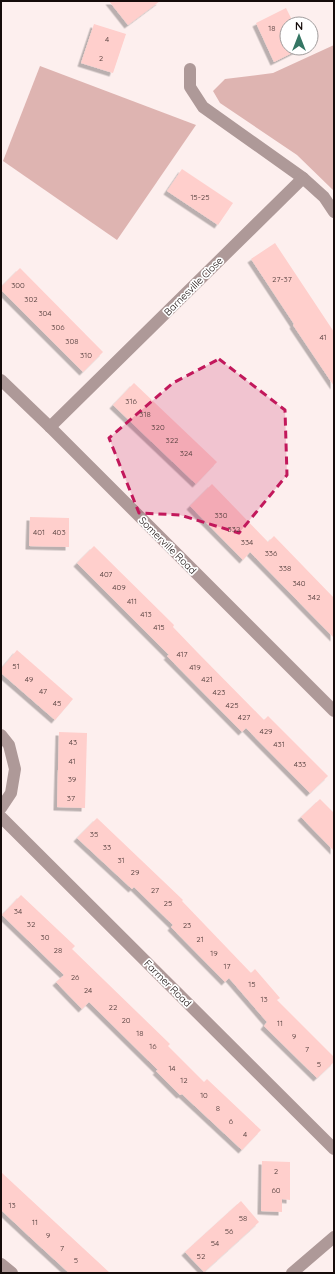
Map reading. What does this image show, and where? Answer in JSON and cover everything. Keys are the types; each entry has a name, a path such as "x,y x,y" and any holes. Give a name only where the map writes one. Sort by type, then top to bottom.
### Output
{"street":[{"path":"190,69 190,87 203,107 303,178 324,197 334,212"},
{"name":"Barnesville Close","path":"50,427 303,178"},
{"name":"Somerville Road","path":"1,380 50,427 334,711"},
{"path":"1,735 9,745 15,769 11,793 1,808"},
{"name":"Farmer Road","path":"1,817 334,1148"},
{"path":"292,1273 334,1237"},
{"path":"1,1264 12,1273"}],"highlighted area":[{"path":"219,359 285,410 287,475 239,533 180,515 139,513 109,438 173,383"}],"shaded area":[{"path":"334,45 334,191 297,155 220,103 213,91 225,79 273,73 310,56 319,56 319,52"},
{"path":"40,66 196,125 117,240 3,161"}],"building":[{"path":"109,1 160,1 128,25"},
{"path":"286,8 290,16 279,16 279,56 286,56 274,62 256,23"},
{"path":"94,24 126,34 113,73 81,63"},
{"path":"182,169 233,203 218,225 167,191"},
{"path":"275,243 334,332 334,386 251,259"},
{"path":"20,268 103,352 83,372 1,290 1,287"},
{"path":"134,383 217,462 196,484 113,405"},
{"path":"212,484 268,542 274,536 334,598 334,638 250,552 243,560 190,506"},
{"path":"30,517 69,518 69,547 29,546"},
{"path":"94,546 174,625 173,627 264,720 268,716 328,776 310,793 246,728 242,732 167,656 169,655 77,563"},
{"path":"17,650 73,699 55,720 1,673 1,669"},
{"path":"59,732 87,733 85,808 57,807"},
{"path":"320,799 334,813 334,851 301,817"},
{"path":"97,818 183,900 182,901 251,973 255,969 280,998 277,1000 334,1057 334,1062 317,1078 264,1026 267,1022 229,978 225,982 171,927 173,925 134,887 132,889 77,838"},
{"path":"21,895 75,946 72,949 170,1044 168,1046 204,1082 207,1079 261,1130 242,1150 182,1094 180,1095 156,1071 158,1070 89,1002 82,1009 56,982 64,975 2,915"},
{"path":"262,1161 290,1162 290,1200 282,1199 282,1212 261,1211"},
{"path":"1,1172 110,1273 69,1273 32,1239 1,1210"},
{"path":"241,1201 259,1222 204,1272 185,1252"}]}
